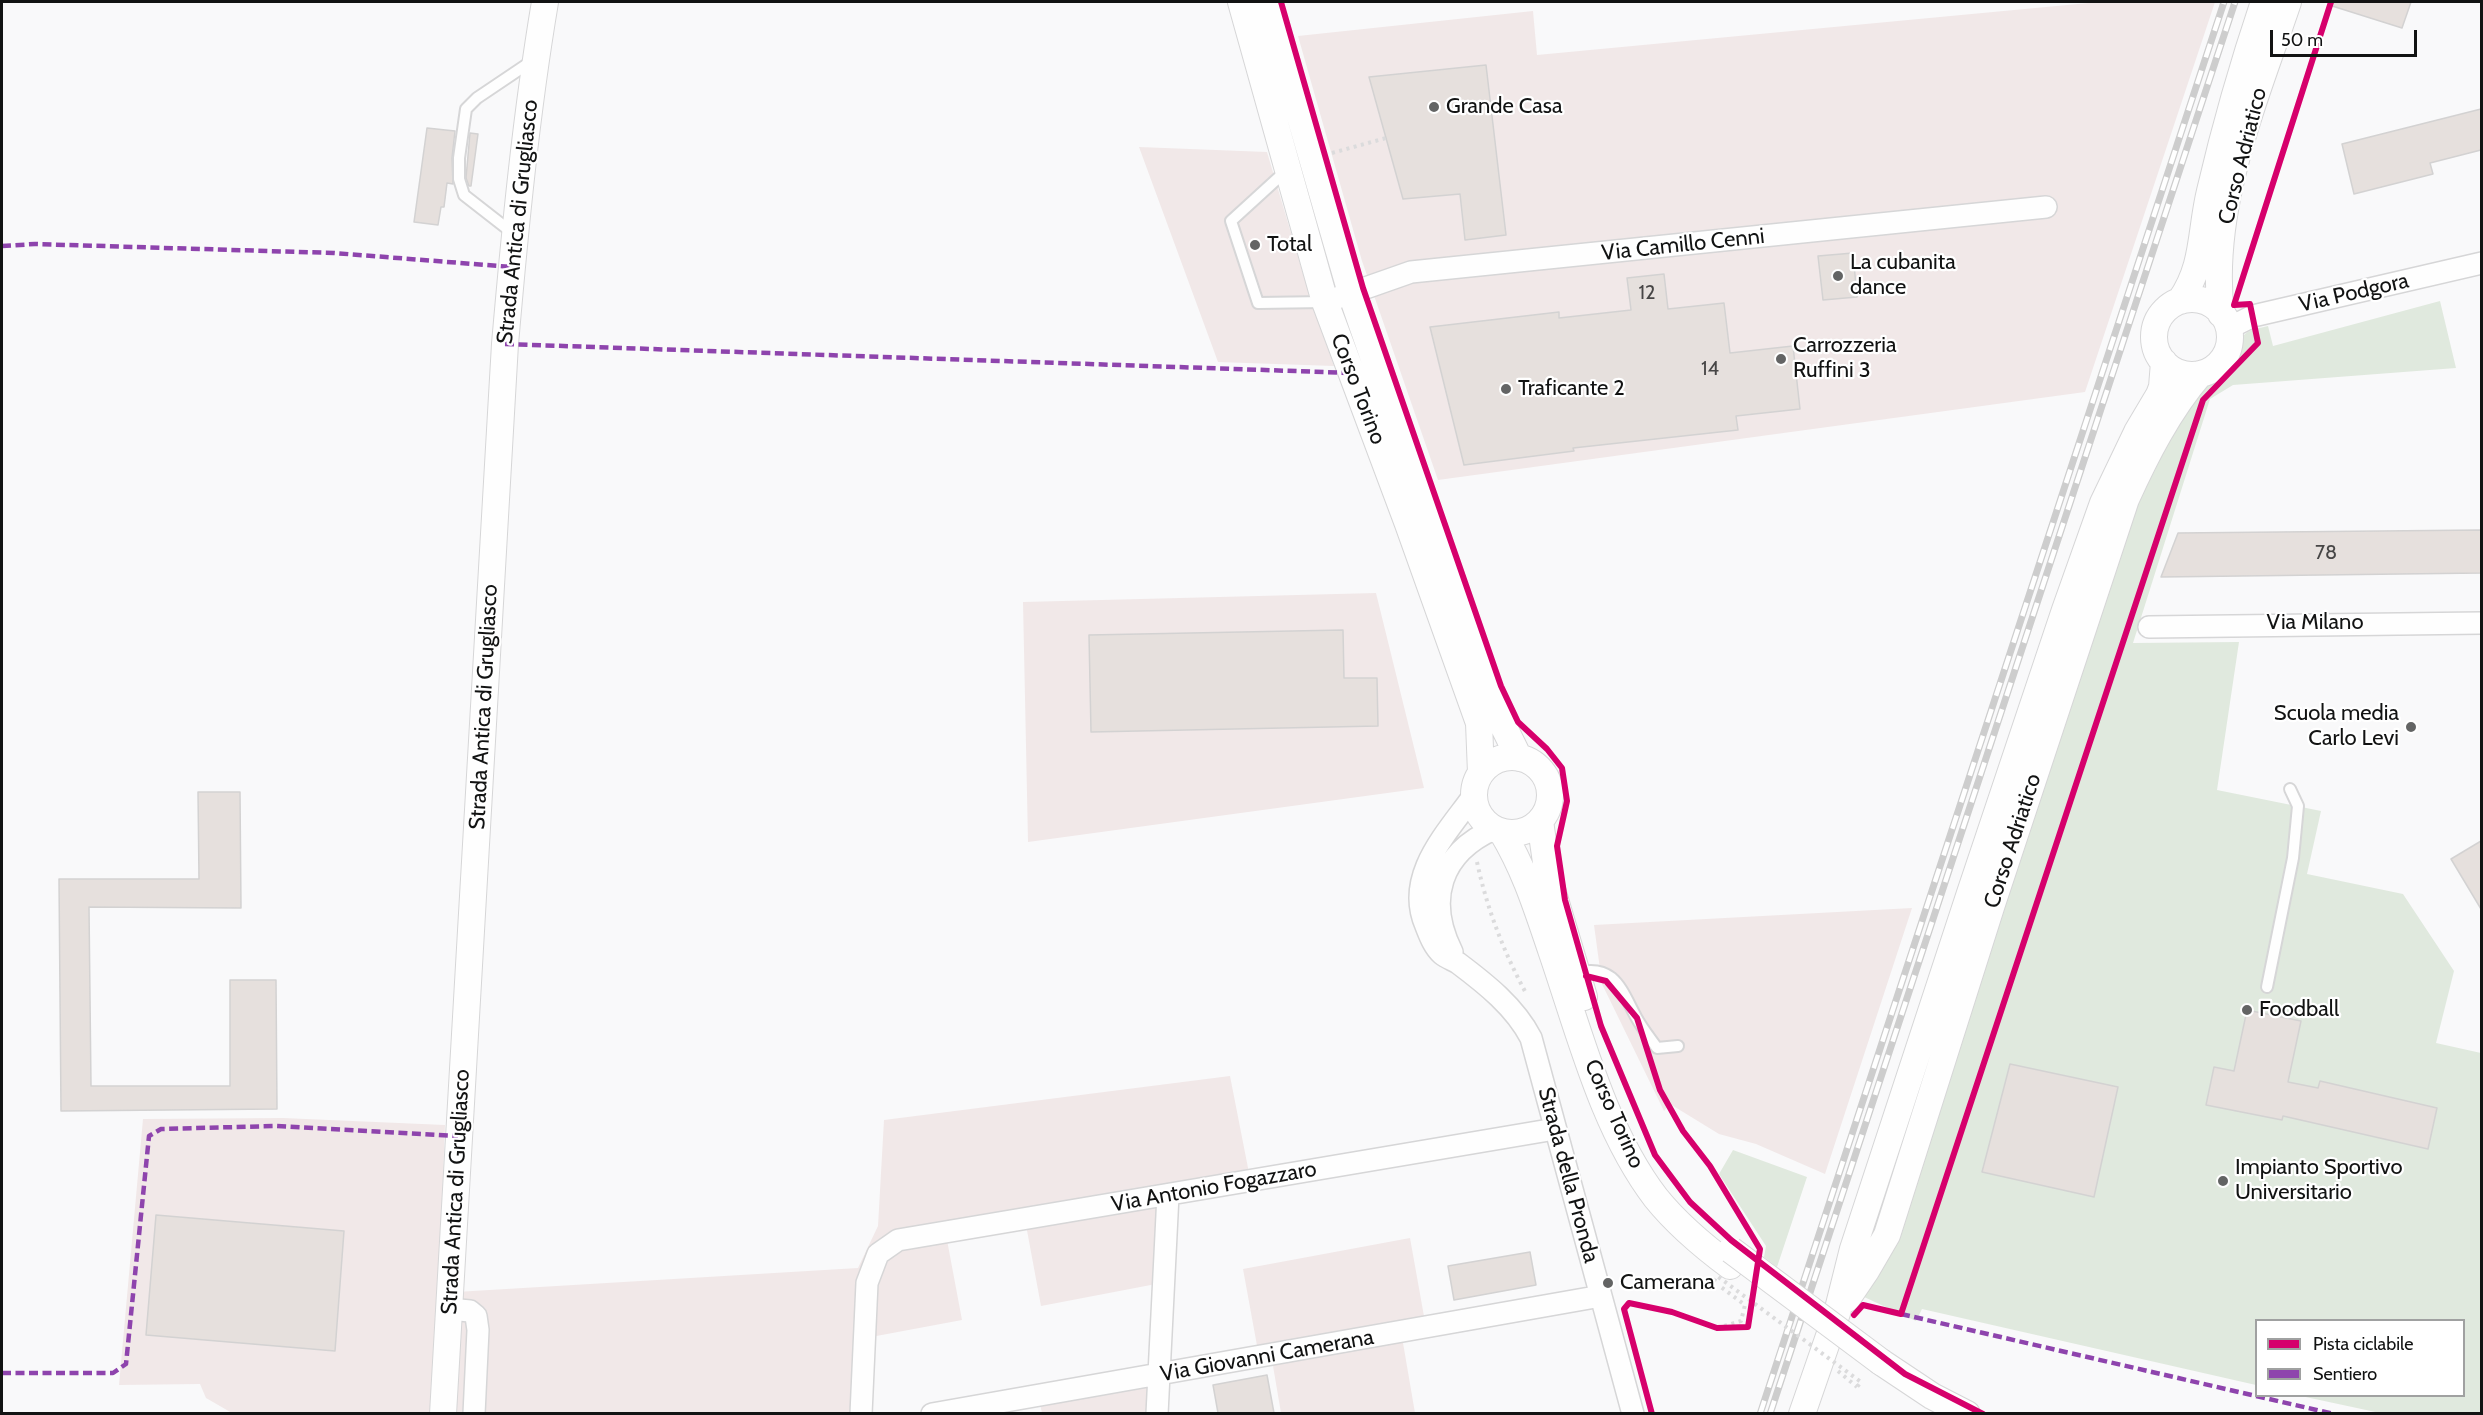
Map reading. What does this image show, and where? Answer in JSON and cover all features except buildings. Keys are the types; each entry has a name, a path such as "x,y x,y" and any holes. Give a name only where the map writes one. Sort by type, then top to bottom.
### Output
{"street":[{"name":"Strada Antica di Grugliasco","path":"443,1413 504,367 515,234 535,59 544,2"},
{"name":"Corso Torino","path":"1241,2 1325,302 1479,723 1476,808 1482,820 1498,831 1528,880 1644,1151 1725,1266 1871,1375 1934,1413"},
{"name":"Corso Torino","path":"1267,2 1351,293 1499,717 1519,758 1539,769 1548,782 1549,802 1540,820 1548,876 1569,975"},
{"name":"Corso Adriatico","path":"1981,899 2103,503 2162,387 2164,362 2156,347 2155,329 2164,310 2180,301 2199,267 2209,195 2237,85 2264,2"},
{"name":"Corso Adriatico","path":"1802,1413 1837,1313 1853,1249 2126,499 2157,438 2190,385 2200,374 2217,365 2225,355 2230,335 2219,295 2220,258 2232,182 2245,133 2288,2"},
{"name":"Via Camillo Cenni","path":"1325,302 1411,272 2046,207"},
{"name":"Via Podgora","path":"2225,321 2481,263"},
{"path":"2180,301 2190,298 2204,300 2215,306 2225,321"},
{"path":"2164,362 2181,373 2200,374"},
{"name":"Via Milano","path":"2149,627 2481,623"},
{"path":"1478,784 1490,764 1502,758 1519,758"},
{"name":"Strada della Pronda","path":"1478,784 1425,868 1420,890 1421,911 1431,938 1442,954 1457,963 1507,1004 1522,1021 1531,1038 1633,1413"},
{"path":"1498,831 1523,832 1540,820"},
{"name":"Strada della Pronda","path":"1457,963 1442,927 1439,891 1449,866 1460,851 1477,836 1498,831"},
{"name":"Via Antonio Fogazzaro","path":"861,1413 867,1283 878,1254 898,1240 1555,1129"},
{"path":"1157,1413 1168,1195"},
{"name":"Corso Torino","path":"1725,1266 1755,1285 1871,1375 1932,1396 1967,1413"},
{"name":"Via Giovanni Camerana","path":"932,1413 1601,1296"},
{"path":"450,1302 476,1316 478,1330 474,1413"}],"lane":[{"path":"515,234 465,195 459,179 459,158 466,109 477,98 535,59"},
{"path":"1288,169 1231,221 1258,303 1325,302"},
{"path":"2266,987 2293,858 2298,806 2290,789"},
{"path":"1569,975 1600,971 1610,975 1626,994 1637,1018 1657,1048 1678,1046"}],"path":[{"path":"1331,153 1386,138"},
{"path":"1323,151 1327,162"},
{"path":"1475,854 1492,918 1513,969 1532,1004"},
{"path":"1718,1328 1741,1321 1745,1305 1725,1266 1716,1276 1861,1382 1871,1375"},
{"path":"1706,1324 1718,1328 1748,1327 1755,1285"},
{"path":"1834,1379 1837,1370 1871,1375"}],"shaded area":[{"path":"2099,2 2215,2 2085,392 1438,480 1362,261 1298,36 1533,11 1537,55"},
{"path":"1139,147 1267,152 1312,304 1334,366 1218,362"},
{"name":"Impianto Sportivo Universitario","path":"2440,301 2456,368 2233,385 2210,399 2133,643 2239,642 2217,790 2321,811 2307,874 2403,894 2454,971 2436,1043 2481,1053 2481,1413 2380,1413 2306,1397 2465,1397 2465,1319 2255,1319 2255,1385 1922,1309 1916,1321 1862,1296 2135,491 2207,379 2218,375 2230,365 2236,347 2245,334 2268,326 2273,346"},
{"path":"1376,593 1424,788 1028,842 1023,602"},
{"path":"1912,908 1825,1174 1756,1144 1719,1134 1670,1104 1664,1111 1602,984 1594,925"},
{"path":"1230,1076 1249,1173 1163,1189 1156,1284 1041,1306 1026,1225 947,1240 962,1320 871,1337 867,1413 450,1414 456,1292 858,1268 878,1226 884,1120"},
{"path":"283,1118 445,1125 434,1413 232,1413 206,1398 200,1384 119,1385 143,1119"},
{"path":"1733,1150 1807,1177 1777,1267 1764,1257 1766,1246 1719,1174"},
{"path":"1410,1238 1427,1333 1402,1337 1415,1413 1281,1413 1272,1360 1260,1362 1243,1269"},
{"path":"1152,1380 1151,1413 1042,1413 1039,1400"}],"railway":[{"path":"1760,1414 2224,2"},
{"path":"1770,1414 2235,2"}],"marked path":[{"path":"2,246 35,244 334,253 512,267"},
{"path":"505,344 1352,373"},
{"path":"2,1373 113,1373 126,1364 149,1136 161,1129 275,1126 458,1136"},
{"path":"1901,1314 2255,1396"},
{"path":"2260,1397 2334,1414"}],"cycle path":[{"path":"1281,2 1363,288 1501,686 1518,722 1547,749 1562,768 1567,801 1557,846 1565,900 1601,1026 1655,1155 1690,1202 1731,1240 1905,1374 1983,1414"},
{"path":"1854,1315 1863,1305 1901,1314 2203,400 2258,343 2250,304 2234,305 2331,2"},
{"path":"1586,976 1606,981 1637,1018 1660,1090 1683,1131 1710,1166 1760,1249 1748,1327 1717,1328 1672,1312 1629,1303 1624,1309 1652,1414"}],"place":[{"name":"Grande Casa","path":"1434,107"},
{"name":"Total","path":"1255,245"},
{"name":"La cubanita dance","path":"1838,276"},
{"name":"Carrozzeria Ruffini 3","path":"1781,359"},
{"name":"Traficante 2","path":"1506,389"},
{"name":"Scuola media Carlo Levi","path":"2411,727"},
{"name":"Foodball","path":"2247,1010"},
{"name":"Impianto Sportivo Universitario","path":"2223,1181"},
{"name":"Camerana","path":"1608,1283"}]}
